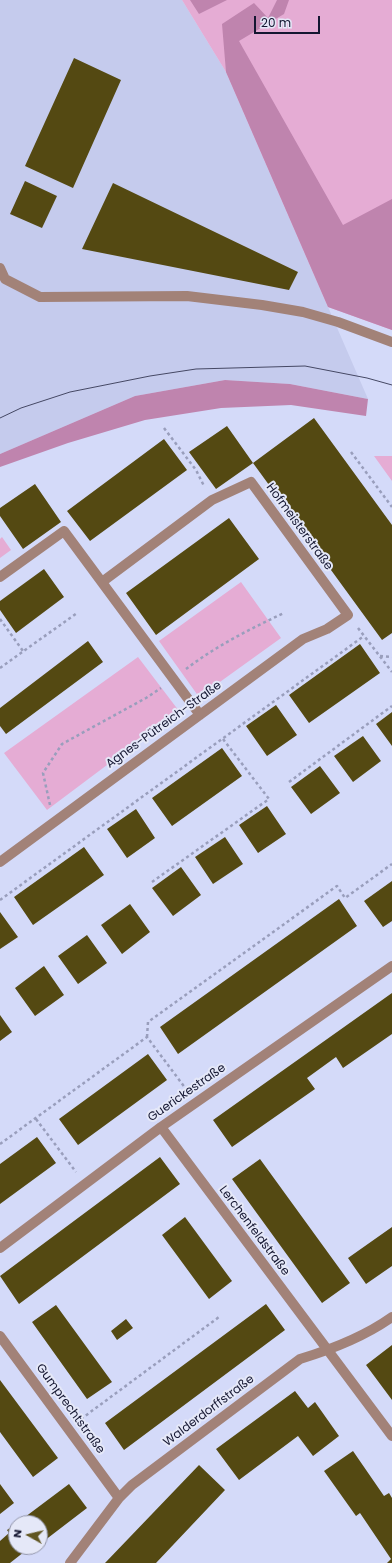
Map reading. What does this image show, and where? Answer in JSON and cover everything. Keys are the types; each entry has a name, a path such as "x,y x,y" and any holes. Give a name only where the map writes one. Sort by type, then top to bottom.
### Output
{"street":[{"path":"0,268 5,279 40,296 187,296 262,305 303,312 338,322 392,342"},
{"name":"Hofmeisterstraße","path":"102,582 212,500 251,482 348,615"},
{"path":"0,577 64,531 200,715"},
{"name":"Agnes-Pütreich-Straße","path":"0,862 303,639 327,629 348,615"},
{"name":"Guerickestraße","path":"0,1248 161,1127 392,966"},
{"name":"Lerchenfeldstraße","path":"161,1127 392,1436"},
{"name":"Walderdorffstraße","path":"70,1563 119,1498 132,1485 300,1359 328,1351 365,1335 392,1317"},
{"name":"Gumprechtstraße","path":"0,1336 119,1498"}],"path":[{"path":"164,428 196,470"},
{"path":"351,452 392,507"},
{"path":"0,668 77,612"},
{"path":"54,822 43,773 62,744 146,698 174,679 200,658 236,636 284,613"},
{"path":"348,615 392,672"},
{"path":"0,619 23,651"},
{"path":"0,900 364,636"},
{"path":"380,656 392,657"},
{"path":"289,782 392,706"},
{"path":"152,882 269,799 223,739"},
{"path":"196,1103 147,1037 148,1022 337,886 346,898 392,864"},
{"path":"0,1144 147,1037"},
{"path":"36,1119 85,1184"},
{"path":"68,1428 219,1317"}],"shaded area":[{"path":"0,0 182,0 226,72 368,399 290,384 225,380 135,396 0,454"},
{"path":"182,0 392,0 392,330 328,307 226,72"},
{"path":"190,0 227,0 199,14"},
{"path":"277,0 289,0 284,14 239,41 343,225 392,199 392,330 328,307 226,72 222,24 254,3 268,18"},
{"path":"225,380 290,384 368,399 366,416 291,405 221,408 145,420 68,443 0,467 0,454 135,396"},
{"path":"374,456 392,456 392,481"},
{"path":"2,537 11,550 0,558 0,539"},
{"path":"241,582 281,638 199,697 159,641"},
{"path":"138,657 179,711 47,810 4,753"}],"building":[{"path":"74,58 121,80 73,188 25,166"},
{"path":"25,181 57,196 42,228 10,214"},
{"path":"113,183 298,272 289,290 82,249"},
{"path":"314,418 392,525 392,633 382,640 253,463"},
{"path":"227,426 253,463 216,489 189,452"},
{"path":"164,439 187,470 90,541 67,511"},
{"path":"35,484 61,522 23,549 0,516 0,508"},
{"path":"229,518 259,559 156,635 126,593"},
{"path":"44,569 64,597 16,633 0,610 0,601"},
{"path":"88,641 103,662 6,734 0,726 0,708"},
{"path":"360,644 380,673 309,723 289,695"},
{"path":"276,705 297,735 267,756 246,726"},
{"path":"392,712 392,746 376,724"},
{"path":"363,736 381,761 353,782 334,756"},
{"path":"222,748 242,776 172,826 152,798"},
{"path":"320,766 340,793 311,814 291,787"},
{"path":"267,806 286,834 258,853 239,825"},
{"path":"136,809 155,838 127,858 107,829"},
{"path":"225,837 243,864 213,884 195,857"},
{"path":"84,847 104,875 33,925 14,897"},
{"path":"181,867 201,895 173,916 152,888"},
{"path":"392,881 392,921 383,927 364,901"},
{"path":"339,899 357,926 178,1054 160,1027"},
{"path":"130,904 150,932 122,954 101,925"},
{"path":"0,912 18,937 0,949"},
{"path":"87,935 107,963 78,984 58,956"},
{"path":"44,966 64,995 35,1016 15,988"},
{"path":"392,993 392,1034 343,1068 336,1057 307,1078 315,1089 232,1147 213,1120"},
{"path":"0,1015 12,1032 0,1041"},
{"path":"148,1054 167,1080 78,1145 59,1119"},
{"path":"37,1137 56,1163 0,1204 0,1164"},
{"path":"160,1157 180,1184 19,1304 0,1276"},
{"path":"260,1159 350,1283 322,1303 232,1179"},
{"path":"185,1217 232,1281 209,1299 162,1235"},
{"path":"392,1227 392,1266 366,1284 348,1258"},
{"path":"266,1304 285,1330 124,1450 105,1423"},
{"path":"56,1305 112,1382 87,1399 32,1322"},
{"path":"126,1319 133,1328 117,1340 111,1331"},
{"path":"392,1345 392,1400 366,1365"},
{"path":"0,1380 58,1458 33,1477 0,1432"},
{"path":"295,1391 308,1408 315,1402 339,1436 313,1456 298,1436 239,1480 216,1449"},
{"path":"353,1451 384,1496 389,1493 392,1498 392,1563 387,1563 391,1559 360,1513 356,1516 324,1471"},
{"path":"199,1465 225,1490 156,1563 105,1563"},
{"path":"0,1484 14,1503 0,1514"},
{"path":"69,1484 87,1508 48,1538 48,1515 28,1515"},
{"path":"8,1534 8,1555 20,1555 10,1563 0,1563 0,1541"}],"tram line":[{"path":"0,418 21,408 70,392 150,376 196,369 305,366 367,378 392,385"}]}
